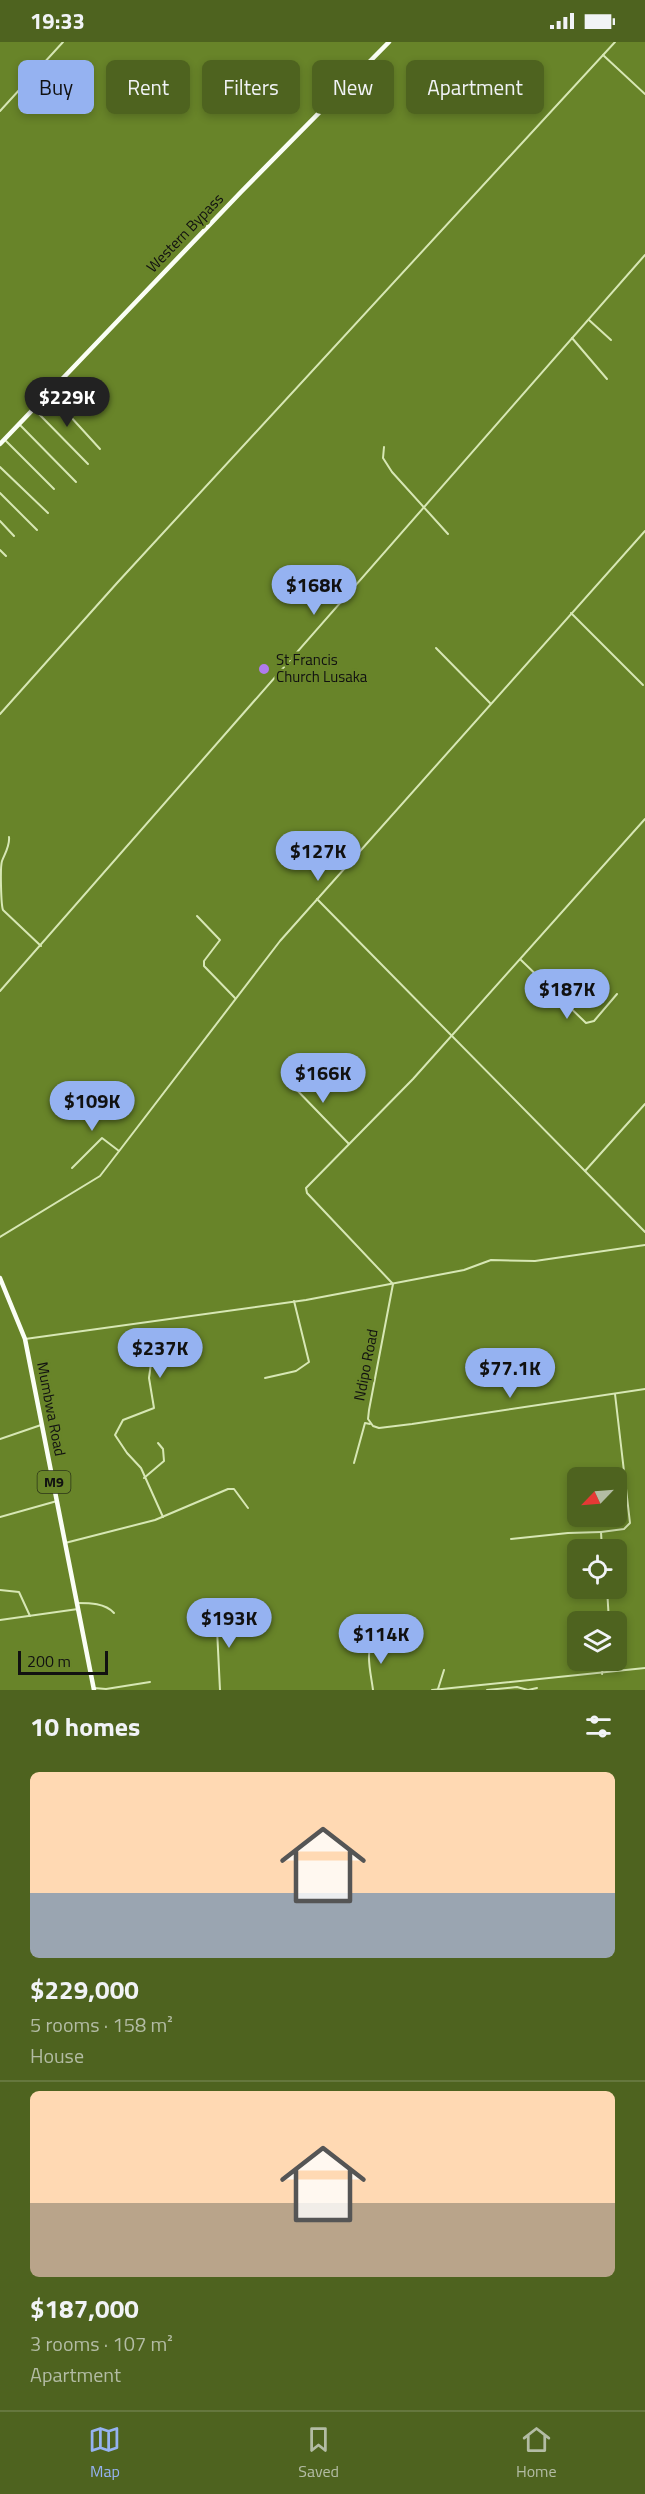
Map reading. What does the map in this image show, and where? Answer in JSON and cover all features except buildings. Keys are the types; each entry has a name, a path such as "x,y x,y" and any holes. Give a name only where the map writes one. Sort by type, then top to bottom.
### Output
{"main road":[{"name":"Western Bypass","path":"2,441 248,184 389,42"},
{"name":"Mumbwa Road","path":"0,1278 25,1338 94,1689"}],"street":[{"path":"0,111 63,42"},
{"path":"0,714 117,583 615,42"},
{"path":"603,55 645,94"},
{"path":"0,991 645,255"},
{"path":"588,320 611,340"},
{"path":"572,338 607,379"},
{"path":"49,393 100,449"},
{"path":"34,409 88,464"},
{"path":"19,424 76,482"},
{"path":"2,441 54,489"},
{"path":"384,447 383,455 388,468 416,496 423,509 448,534"},
{"path":"0,466 48,513"},
{"path":"0,493 37,530"},
{"path":"0,521 14,536"},
{"path":"0,1237 94,1181 280,941 645,531"},
{"path":"0,550 6,556"},
{"path":"571,613 643,685"},
{"path":"436,648 490,703"},
{"path":"393,1284 306,1191 307,1186 402,1091 645,819"},
{"path":"9,837 10,842 1,867 4,893 1,904 3,910 41,946"},
{"path":"317,898 645,1232"},
{"path":"197,916 220,940 204,961 204,966 235,998"},
{"path":"521,960 586,1023 594,1021 617,994"},
{"path":"315,1060 308,1061 292,1079 292,1085 349,1144"},
{"path":"585,1171 645,1104"},
{"path":"72,1168 102,1138 119,1150"},
{"path":"25,1338 294,1301 465,1270 491,1260 535,1261 645,1245"},
{"name":"Ndipo Road","path":"393,1284 369,1410 368,1419 370,1424 376,1428 645,1389"},
{"path":"265,1378 296,1371 309,1362 294,1301"},
{"path":"153,1348 149,1378 154,1408 123,1420 115,1433 127,1453 139,1465 163,1517"},
{"path":"511,1539 624,1529 630,1523 615,1394"},
{"path":"354,1463 365,1423 370,1424"},
{"path":"0,1439 43,1424"},
{"path":"144,1478 164,1461 163,1449 158,1443"},
{"path":"65,1543 88,1539 163,1517 231,1489 234,1489 248,1508"},
{"path":"0,1517 57,1501"},
{"path":"601,1532 601,1539"},
{"path":"0,1590 19,1592 30,1616"},
{"path":"0,1620 77,1606 100,1605 109,1608 114,1613"},
{"path":"213,1613 217,1629 220,1690"},
{"path":"374,1690 369,1652 375,1636"},
{"path":"432,1690 470,1688 645,1668"},
{"path":"438,1689 444,1670"},
{"path":"487,1690 517,1687 528,1690 537,1689 537,1680"},
{"path":"94,1689 150,1682"}],"place":[{"name":"St Francis Church Lusaka","path":"264,669"}]}
